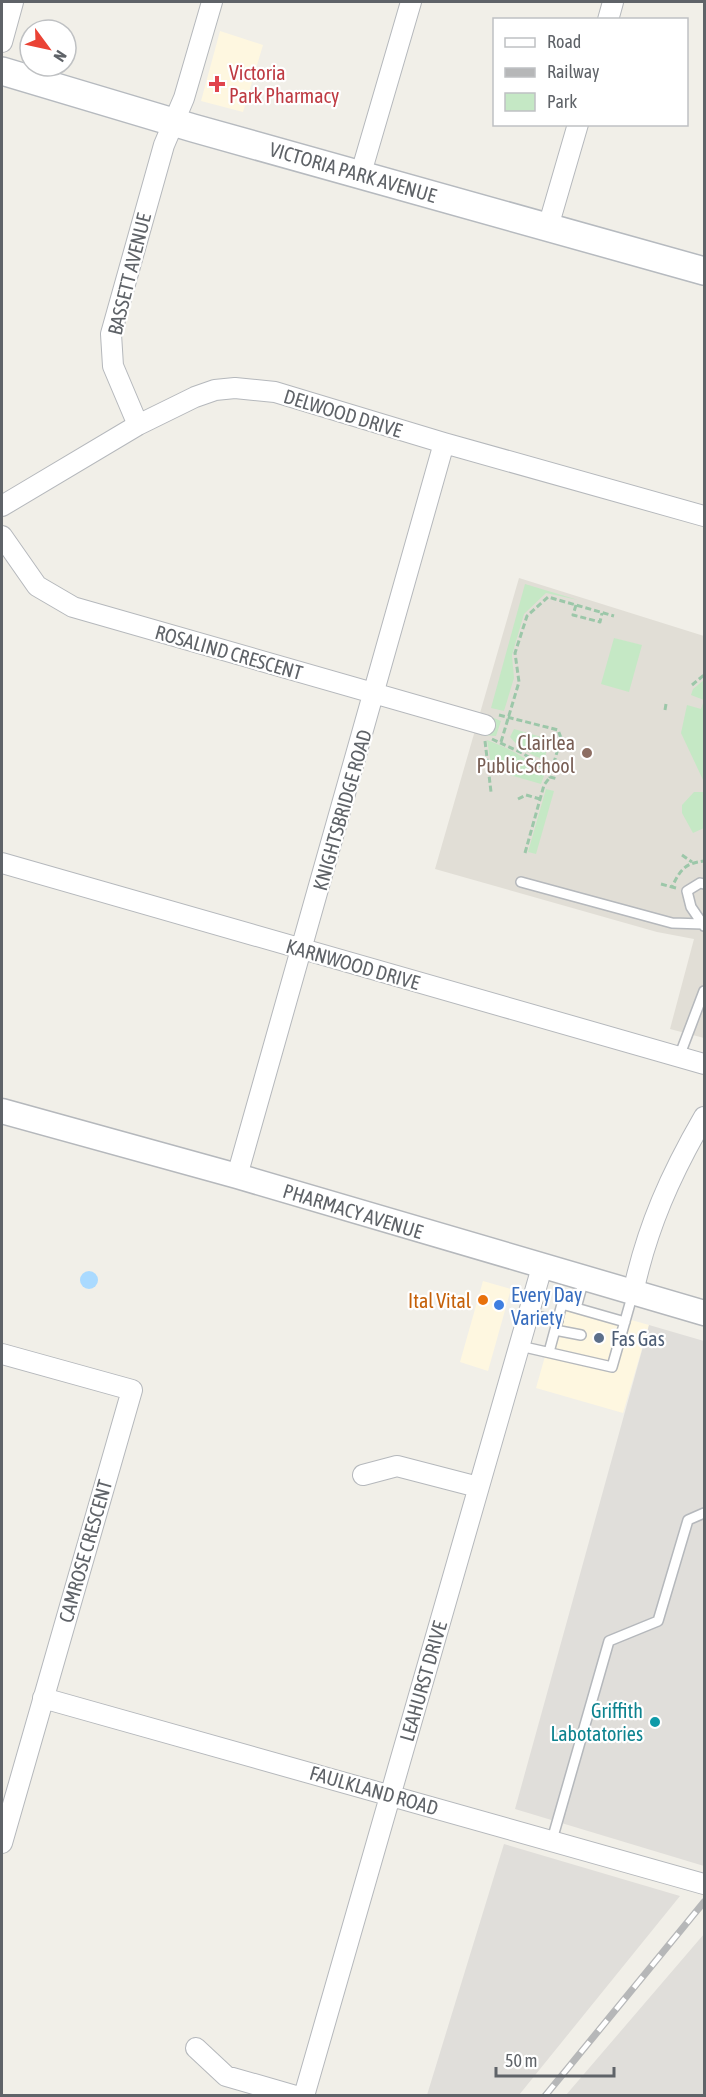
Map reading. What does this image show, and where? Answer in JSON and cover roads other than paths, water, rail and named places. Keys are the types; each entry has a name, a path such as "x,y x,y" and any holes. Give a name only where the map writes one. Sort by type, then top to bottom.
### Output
{"main road":[{"name":"VICTORIA PARK AVENUE","path":"2,71 174,122 705,271"}],"street":[{"path":"2,42 13,2"},
{"name":"BASSETT AVENUE","path":"138,425 113,366 111,334 164,145 184,98 212,2"},
{"path":"361,173 411,2"},
{"path":"609,18 613,2"},
{"path":"548,226 577,126"},
{"name":"DELWOOD DRIVE","path":"2,506 138,425 215,390 256,389 275,392 444,443 705,516"},
{"name":"KNIGHTSBRIDGE ROAD","path":"237,1176 444,443"},
{"name":"ROSALIND CRESCENT","path":"2,536 36,586 73,607 375,693 487,728"},
{"name":"KARNWOOD DRIVE","path":"2,863 705,1064"},
{"name":"PHARMACY AVENUE","path":"2,1111 237,1176 705,1313"},
{"path":"633,1293 640,1262 673,1172 705,1117"},
{"name":"LEAHURST DRIVE","path":"304,2096 542,1267"},
{"name":"CAMROSE CRESCENT","path":"2,1354 132,1390 2,1843"},
{"path":"363,1475 396,1466 478,1487"},
{"name":"FAULKLAND ROAD","path":"43,1698 705,1884"},
{"path":"196,2048 226,2076 296,2096"}],"lane":[{"path":"521,882 672,923 704,925"},
{"path":"704,925 691,907 687,891 700,883 705,884"},
{"path":"679,1057 705,991"},
{"path":"576,1308 584,1279"},
{"path":"520,1346 612,1367 633,1293"},
{"path":"549,1352 562,1304 625,1322"},
{"path":"529,1314 581,1335"},
{"path":"608,1342 619,1344"},
{"path":"552,1840 609,1641 658,1621 688,1520 705,1513"}],"water":[{"path":"89,1271 95,1274 98,1280 95,1286 89,1289 83,1286 80,1280 83,1274"}],"railway":[{"path":"545,2096 704,1902"}],"place":[{"name":"Victoria Park Pharmacy","path":"217,84"},
{"name":"Clairlea Public School","path":"587,753"},
{"name":"Ital Vital","path":"483,1300"},
{"name":"Every Day Variety","path":"499,1305"},
{"name":"Fas Gas","path":"599,1338"},
{"name":"Griffith Labotatories","path":"655,1722"}]}
